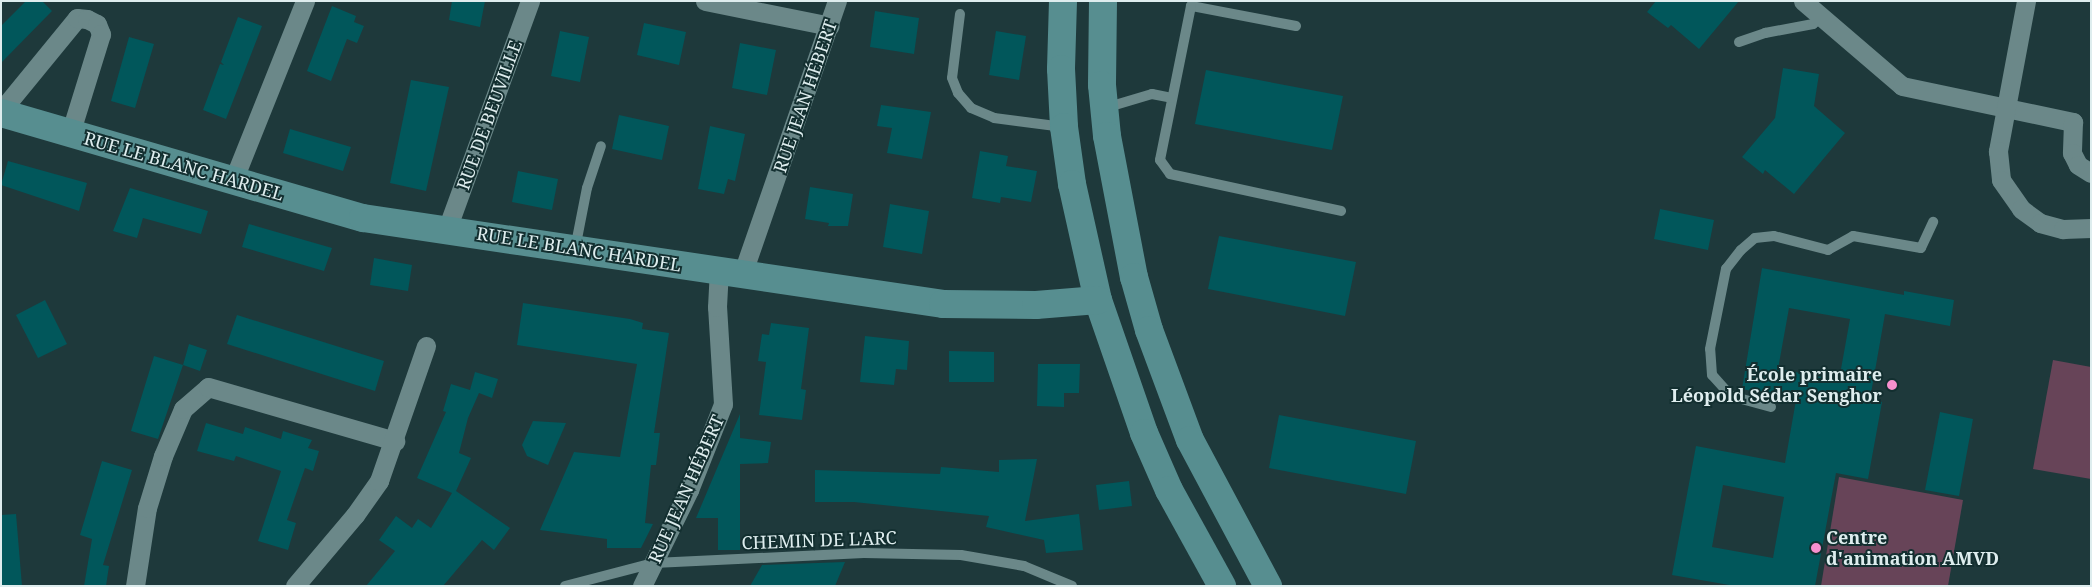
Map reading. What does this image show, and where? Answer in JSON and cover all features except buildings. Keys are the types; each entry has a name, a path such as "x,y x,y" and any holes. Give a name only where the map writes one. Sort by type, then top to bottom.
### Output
{"street":[{"path":"233,180 305,1"},
{"name":"RUE DE BEUVILLE","path":"447,229 530,1"},
{"path":"705,1 830,26"},
{"name":"RUE JEAN HÉBERT","path":"642,586 689,490 723,404 717,306 830,26 837,1"},
{"path":"1063,1 1061,69 1064,127 1072,184 1098,300 1144,433 1169,490 1222,586"},
{"path":"1103,1 1101,36 1104,108 1112,173 1134,277 1149,330 1190,440 1268,586"},
{"path":"1803,1 1902,86 2073,122 2072,153 2078,165 2091,173"},
{"path":"2026,1 1998,151 2001,180 2012,200 2040,223 2063,229 2091,228"},
{"name":"RUE LE BLANC HARDEL","path":"70,134 101,34 96,24 87,19 77,18 1,112 70,134 363,218 944,304 1036,305 1098,300"},
{"path":"295,586 360,508 379,481 395,441 426,346"},
{"path":"135,586 147,508 163,456 183,409 208,387 395,441"}],"lane":[{"path":"1296,26 1191,6 1160,160 1170,174 1341,211"},
{"path":"960,14 952,78 958,93 971,108 994,118 1064,127"},
{"path":"1739,42 1765,33 1813,24 1821,17"},
{"path":"1104,108 1152,94 1172,98"},
{"path":"575,249 587,188 600,146"},
{"path":"1771,407 1731,396 1712,374 1710,349 1726,269 1741,250 1756,238 1774,236 1828,250 1853,236 1922,248 1933,222"},
{"name":"CHEMIN DE L'ARC","path":"565,586 654,563 864,553 961,555 1024,566 1072,586"}],"shaded area":[{"path":"2053,360 2091,367 2091,479 2033,469"},
{"path":"1839,477 1963,500 1948,586 1821,586"}],"place":[{"name":"École primaire Léopold Sédar Senghor","path":"1892,385"},
{"name":"Centre d'animation AMVD","path":"1816,548"}]}
